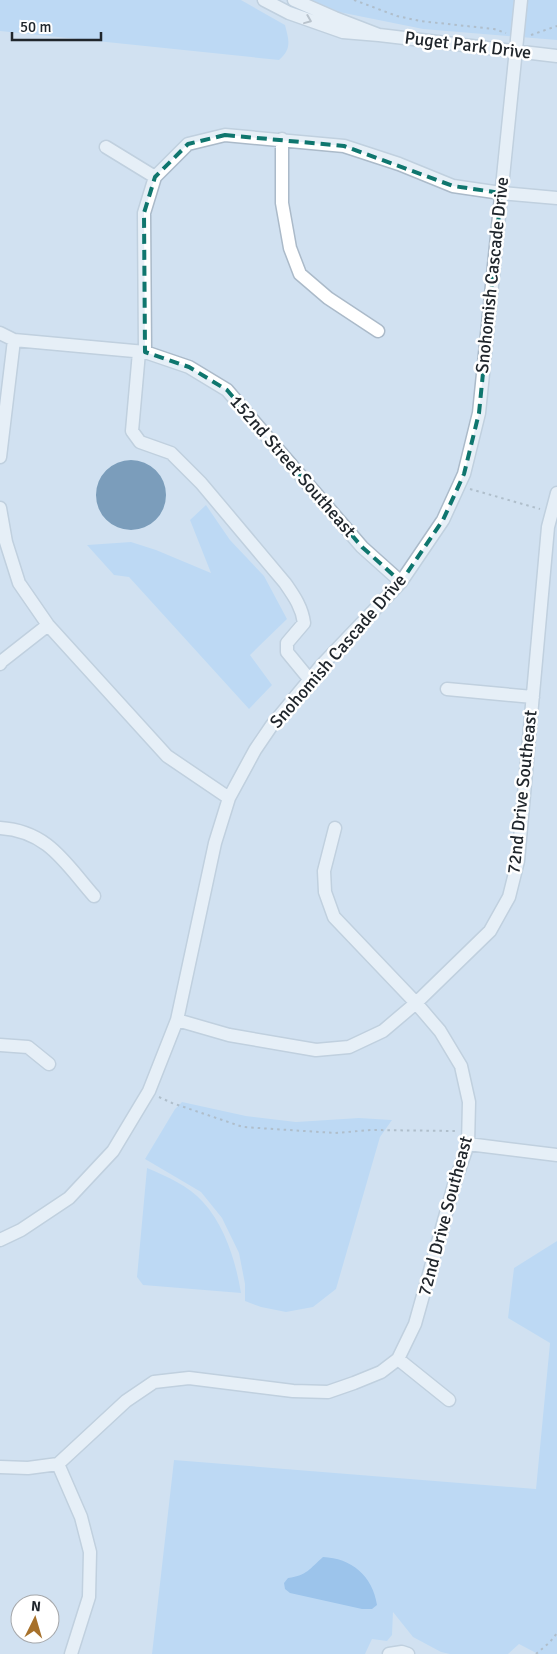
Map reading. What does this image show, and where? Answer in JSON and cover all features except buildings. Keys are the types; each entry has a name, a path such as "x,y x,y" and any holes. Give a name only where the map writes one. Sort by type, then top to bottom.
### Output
{"street":[{"name":"Puget Park Drive","path":"264,0 289,13 343,32 557,56"},
{"name":"Puget Park Drive","path":"294,0 379,35"},
{"name":"Snohomish Cascade Drive","path":"0,1240 21,1230 69,1198 112,1151 149,1091 177,1020 215,843 229,798 255,750 272,725 310,680 401,582 443,520 464,474 478,413 521,0"},
{"path":"310,680 287,652 287,643 304,623 303,613 297,599 286,583 201,482 171,453 140,442 132,431 142,352 144,213 155,177 188,144 225,135 344,146 399,164 454,186 501,194 557,198"},
{"path":"282,139 282,203 290,248 300,274 328,298 378,331"},
{"path":"106,147 155,177"},
{"name":"152nd Street Southeast","path":"0,333 14,340 142,352 189,367 227,390 362,548 401,582"},
{"path":"0,457 14,340"},
{"name":"72nd Drive Southeast","path":"398,1359 415,1324 468,1138 469,1102 461,1066 440,1031 416,1003 490,931 509,897 518,861 548,526 557,493"},
{"path":"0,508 6,542 19,583 48,625 168,756 229,798"},
{"path":"0,664 48,625"},
{"path":"447,689 533,697"},
{"path":"0,828 14,829 28,834 52,847 94,896"},
{"path":"177,1020 229,1035 316,1050 349,1047 383,1032 416,1003 334,917 325,892 324,871 335,828"},
{"path":"0,1045 28,1047 49,1064"},
{"path":"468,1138 557,1155"},
{"path":"0,1467 28,1468 58,1464 126,1401 154,1382 189,1378 293,1391 328,1392 381,1372 398,1359 449,1400"},
{"path":"58,1464 81,1517 90,1552 90,1597 70,1654"},
{"path":"389,1654 402,1652 408,1654"}],"path":[{"path":"354,0 397,16 420,22 494,29 508,33"},
{"path":"527,35 557,26"},
{"path":"458,486 552,512"},
{"path":"149,1091 172,1104 244,1127 335,1133 371,1130 468,1138"},
{"path":"536,1654 557,1633"}],"highlighted area":[{"path":"225,135 344,146 453,186 501,193 479,413 464,474 443,520 401,582 362,547 227,390 189,367 145,352 144,213 155,177 188,144"}],"shaded area":[{"path":"0,0 241,0 285,25 288,35 288,48 279,60 0,31"},
{"path":"310,0 557,0 557,40 423,29 324,9"},
{"path":"206,505 230,540 264,576 287,619 250,655 272,685 249,709 129,577 114,575 87,545 131,542 156,550 211,573 190,520"},
{"path":"182,1102 246,1116 296,1122 359,1118 392,1120 380,1137 336,1289 313,1307 286,1312 261,1307 245,1301 245,1284 239,1253 222,1218 201,1192 145,1159 175,1109"},
{"path":"147,1168 184,1186 197,1196 211,1212 218,1222 228,1245 241,1293 143,1285 137,1277"},
{"path":"557,1241 557,1654 538,1654 519,1644 508,1654 450,1654 441,1652 413,1637 393,1612 392,1635 387,1641 372,1639 365,1654 152,1654 174,1460 536,1489 550,1343 508,1318 514,1268"},
{"path":"323,1557 343,1561 359,1570 371,1585 377,1605 372,1609 362,1609 290,1593 285,1589 284,1583 288,1578 304,1573"}]}
